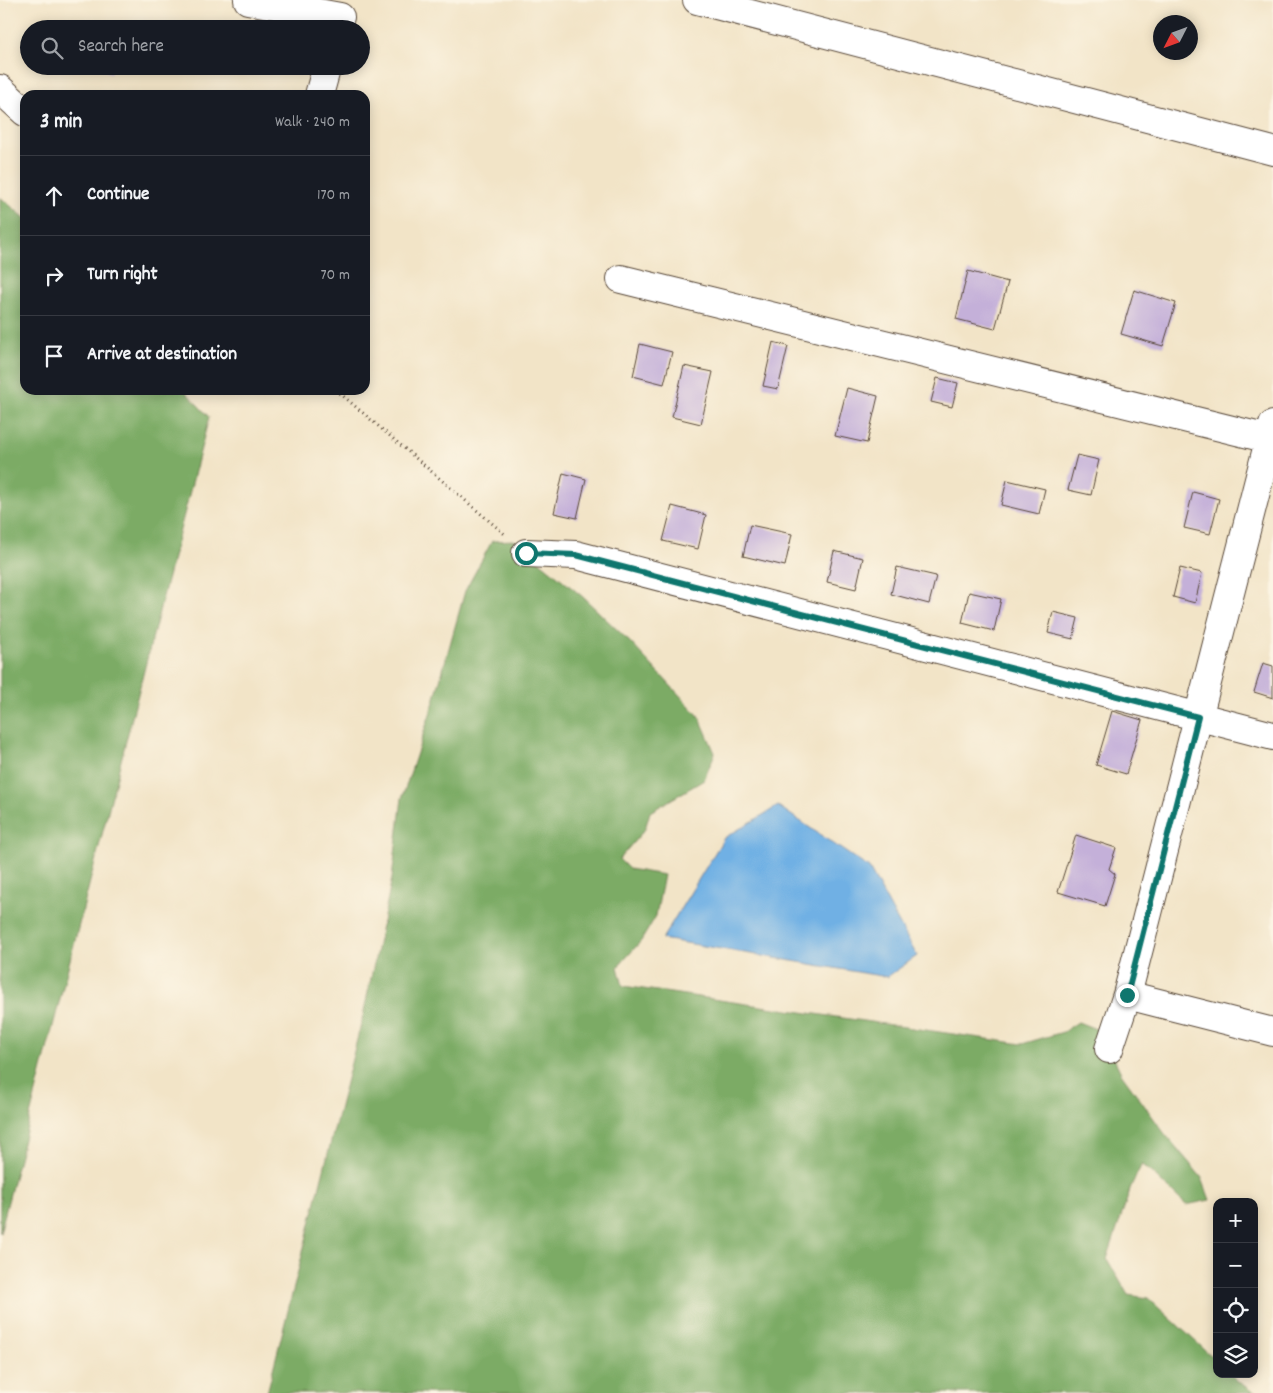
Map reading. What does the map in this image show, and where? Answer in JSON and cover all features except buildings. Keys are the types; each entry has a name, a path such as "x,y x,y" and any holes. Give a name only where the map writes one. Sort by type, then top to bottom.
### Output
{"street":[{"path":"248,0 340,15"},
{"path":"697,0 1273,150"},
{"path":"320,90 325,75"},
{"path":"0,90 20,108"},
{"path":"621,279 1272,435 1127,995 1110,1049"},
{"path":"526,553 576,555 1273,736"},
{"path":"1127,995 1273,1032"}],"path":[{"path":"342,395 526,553"}],"green space":[{"path":"0,197 20,214 20,395 189,395 209,417 0,1233"},
{"path":"514,540 583,597 629,641 699,716 715,753 704,780 650,812 645,829 619,859 629,869 664,875 656,916 641,941 618,967 623,986 1022,1044 1063,1032 1078,1022 1101,1031 1121,1073 1165,1134 1202,1178 1210,1200 1186,1205 1142,1164 1132,1184 1107,1259 1128,1295 1148,1298 1213,1357 1213,1378 1234,1378 1256,1393 267,1393 363,1016 392,878 402,798 433,705 465,591 492,541"}],"water":[{"path":"778,806 869,868 917,956 887,977 662,939 724,838"}],"route":[{"path":"526,553 576,555 1198,717 1127,995"}]}
